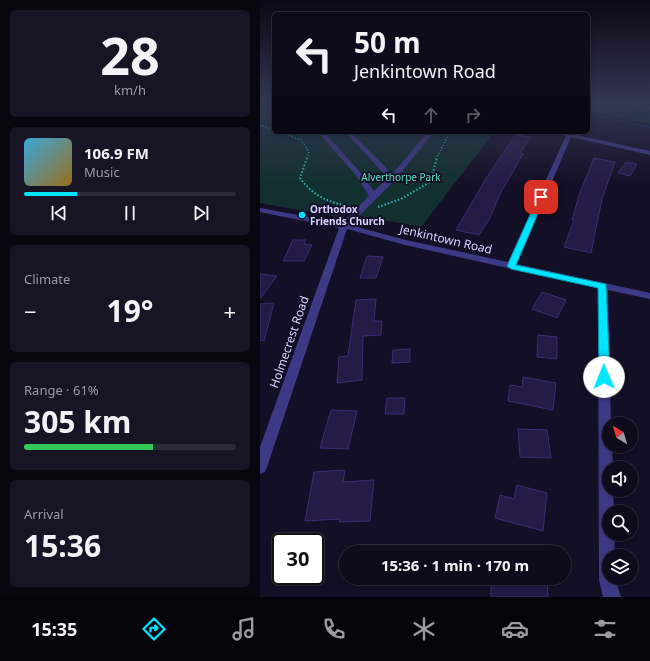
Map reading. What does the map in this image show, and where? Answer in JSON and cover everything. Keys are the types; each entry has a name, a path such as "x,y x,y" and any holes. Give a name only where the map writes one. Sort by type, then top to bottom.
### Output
{"street":[{"path":"323,134 358,173 374,197"},
{"path":"350,134 392,178"},
{"path":"344,226 392,178 429,134"},
{"path":"565,134 650,153"},
{"path":"511,266 569,135"},
{"name":"Jenkintown Road","path":"260,210 344,226 511,266 650,296"},
{"name":"Holmecrest Road","path":"260,467 344,226"},
{"path":"603,286 607,580 612,597"}],"green space":[{"name":"Alverthorpe Park","path":"260,129 272,129 272,134 492,134 421,227 349,214 338,217 260,203"}],"building":[{"path":"515,135 531,137 520,153 523,154 500,194 490,218 479,235 456,230 485,180"},
{"path":"594,158 615,162 602,199 591,253 564,247 574,220 572,220 579,195"},
{"path":"626,162 637,164 630,176 618,173"},
{"path":"293,240 306,240 304,244 312,245 304,261 283,261"},
{"path":"367,256 383,257 376,278 360,278"},
{"path":"260,274 277,276 260,299"},
{"path":"542,292 566,300 557,318 532,309"},
{"path":"376,299 374,321 382,321 381,335 363,336 362,380 337,383 339,357 348,356 356,300"},
{"path":"274,303 264,341 260,340 260,304"},
{"path":"538,335 557,337 557,359 537,357"},
{"path":"410,349 410,362 392,363 393,350"},
{"path":"523,377 556,383 553,410 508,401 510,385 522,387"},
{"path":"387,398 405,398 404,414 385,414"},
{"path":"331,410 357,411 348,449 320,448"},
{"path":"518,429 547,430 551,458 520,457"},
{"path":"345,470 343,482 374,480 370,521 339,522 340,519 305,521 314,472"},
{"path":"517,485 547,493 543,531 495,518 500,495 514,499"},
{"path":"491,585 547,585 548,597 491,597"}],"place":[{"name":"Orthodox Friends Church","path":"302,215"}],"route":[{"path":"541,197 511,266 603,286 604,377"}]}
